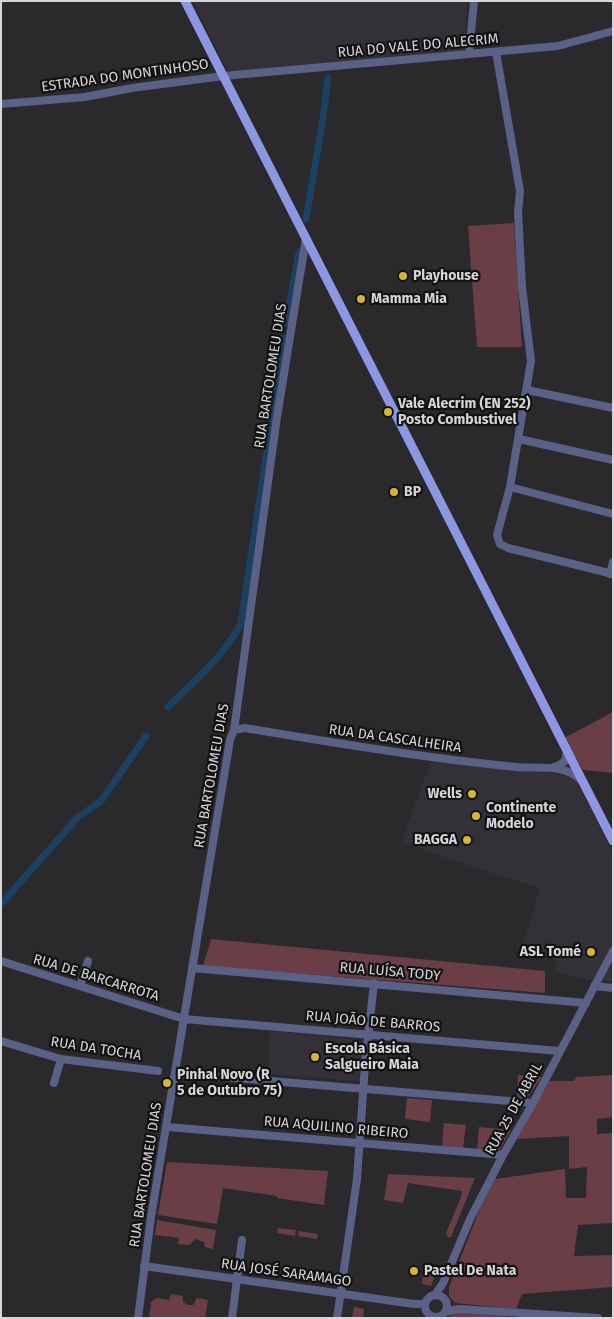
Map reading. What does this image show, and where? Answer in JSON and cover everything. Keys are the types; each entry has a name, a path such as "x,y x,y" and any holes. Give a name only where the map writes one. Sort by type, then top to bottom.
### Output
{"main road":[{"path":"185,1 613,841"}],"street":[{"path":"469,54 474,1"},
{"name":"RUA DO VALE DO ALECRIM","path":"223,76 558,46 613,31"},
{"path":"496,52 520,191 518,213 522,287 531,361 510,488 497,535 500,544 508,548 611,574 613,562"},
{"name":"ESTRADA DO MONTINHOSO","path":"1,104 85,97 132,88 223,76"},
{"name":"RUA BARTOLOMEU DIAS","path":"138,1318 144,1266 166,1127 230,740 234,730 277,417 306,238"},
{"path":"527,390 613,408"},
{"path":"519,439 613,460"},
{"path":"510,488 613,514"},
{"name":"RUA DA CASCALHEIRA","path":"234,730 245,728 440,759 522,768 552,768 571,771 582,781"},
{"path":"552,768 565,761 566,751"},
{"name":"RUA 25 DE ABRIL","path":"442,1298 444,1283 470,1219 613,951"},
{"name":"RUA DE BARCARROTA","path":"1,961 184,1019"},
{"path":"80,986 88,961"},
{"name":"RUA LUÍSA TODY","path":"192,968 586,1003"},
{"path":"337,1318 356,1179 374,983"},
{"path":"594,986 613,988"},
{"name":"RUA JOÃO DE BARROS","path":"184,1019 559,1051"},
{"name":"RUA DA TOCHA","path":"1,1041 61,1059 158,1071"},
{"path":"54,1083 61,1059"},
{"path":"175,1073 533,1103"},
{"name":"RUA AQUILINO RIBEIRO","path":"166,1127 503,1155"},
{"path":"232,1318 242,1240"},
{"name":"RUA JOSÉ SARAMAGO","path":"144,1266 425,1304"},
{"path":"459,1309 442,1298 428,1297 425,1304 425,1309 431,1317 441,1316 446,1312 459,1309 518,1315 598,1318"},
{"path":"442,1298 446,1312"}],"shaded area":[{"path":"192,1 468,1 464,51 228,72"},
{"path":"514,223 522,347 477,347 468,226"},
{"path":"613,712 613,773 583,770 564,738"},
{"path":"434,754 519,767 575,779 613,852 613,982 556,973 555,959 522,946 540,888 401,842"},
{"path":"211,939 545,971 545,993 203,966"},
{"name":"Escola Básica Salgueiro Maia","path":"270,1031 364,1040 361,1078 358,1081 268,1074"},
{"path":"518,1075 542,1077 527,1098 517,1098"},
{"path":"613,1075 613,1117 597,1119 597,1134 613,1133 613,1223 578,1225 574,1256 613,1255 613,1287 522,1294 516,1309 455,1303 449,1296 449,1287 481,1206 495,1179 565,1169 566,1198 586,1198 587,1167 569,1169 569,1136 517,1139 549,1081 574,1081 576,1077"},
{"path":"407,1098 432,1100 430,1122 405,1119"},
{"path":"444,1123 466,1125 463,1148 442,1146"},
{"path":"479,1127 511,1130 499,1151 477,1149"},
{"path":"167,1162 328,1171 324,1205 223,1188 217,1224 158,1215"},
{"path":"388,1174 475,1178 451,1237 448,1237 446,1233 462,1191 408,1183 403,1203 384,1200"},
{"path":"157,1220 216,1230 213,1249 205,1247 204,1242 195,1239 189,1245 178,1244 179,1238 155,1235"},
{"path":"278,1228 296,1230 295,1236 277,1233"},
{"path":"299,1231 318,1234 317,1239 298,1236"},
{"path":"425,1267 437,1270 431,1286 422,1284 423,1269"},
{"path":"171,1294 183,1296 183,1302 188,1305 193,1305 197,1298 208,1300 205,1318 149,1318 151,1302 156,1298 169,1300"},
{"path":"354,1307 364,1309 363,1318 352,1318"},
{"path":"458,1313 506,1316 508,1318 445,1318"}],"waterway":[{"path":"306,219 328,78"},
{"path":"286,323 299,252"},
{"path":"168,707 217,658 241,623 284,338"},
{"path":"1,904 78,817 101,801 146,736"}],"place":[{"name":"Playhouse","path":"403,276"},
{"name":"Mamma Mia","path":"361,299"},
{"name":"Vale Alecrim (EN 252) Posto Combustivel","path":"388,412"},
{"name":"BP","path":"394,492"},
{"name":"Wells","path":"472,794"},
{"name":"Continente Modelo","path":"476,816"},
{"name":"BAGGA","path":"467,840"},
{"name":"ASL Tomé","path":"591,952"},
{"name":"Escola Básica Salgueiro Maia","path":"315,1057"},
{"name":"Pinhal Novo (R 5 de Outubro 75)","path":"167,1083"},
{"name":"Pastel De Nata","path":"414,1271"}]}
